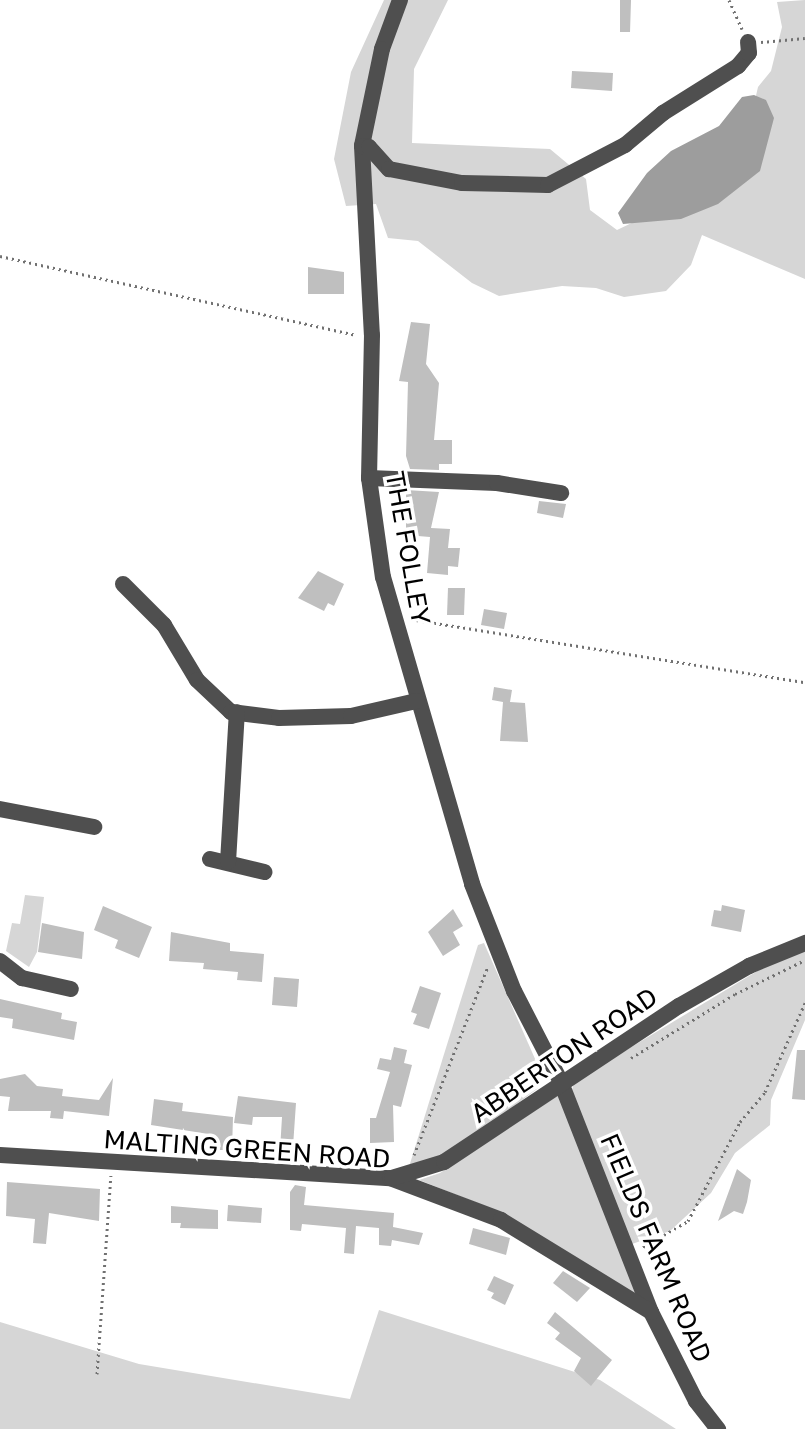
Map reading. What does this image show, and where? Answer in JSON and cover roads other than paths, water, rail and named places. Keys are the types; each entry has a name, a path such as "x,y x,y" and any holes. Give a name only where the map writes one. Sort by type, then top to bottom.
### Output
{"street":[{"name":"THE FOLLEY","path":"400,0 382,49 362,146 372,335 369,478 393,617 472,884 537,1044 560,1080"},
{"path":"362,146 369,147 389,169 462,183 548,185 625,145 663,113 738,66 749,53 748,42"},
{"path":"369,478 497,483 561,493"},
{"path":"123,584 164,625 197,680 237,712 279,718 351,716 416,701"},
{"path":"228,862 237,712"},
{"path":"0,809 94,827"},
{"path":"210,859 264,872"},
{"name":"ABBERTON ROAD","path":"390,1178 444,1162 504,1126 560,1080 749,966 805,943"},
{"path":"0,961 22,978 71,989"},
{"name":"FIELDS FARM ROAD","path":"560,1080 651,1312 696,1401 718,1429"},
{"name":"MALTING GREEN ROAD","path":"0,1155 390,1178 501,1220 607,1282 651,1312"},
{"path":"607,1282 629,1254"}]}
